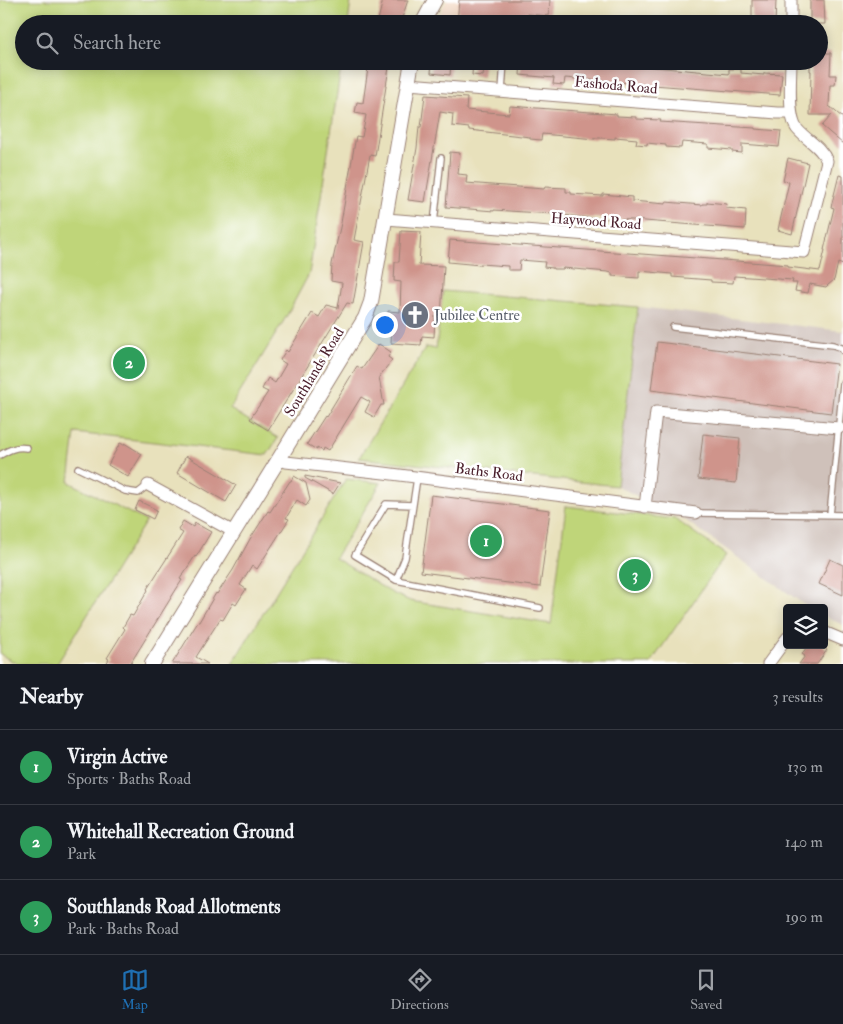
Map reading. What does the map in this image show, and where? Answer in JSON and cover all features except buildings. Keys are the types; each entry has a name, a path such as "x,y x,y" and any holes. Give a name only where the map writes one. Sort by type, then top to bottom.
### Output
{"street":[{"path":"427,15 435,0"},
{"path":"791,0 791,15"},
{"name":"Southlands Road","path":"152,664 365,318 371,302 410,70"},
{"path":"791,70 791,113"},
{"name":"Fashoda Road","path":"408,84 791,113"},
{"name":"Haywood Road","path":"386,219 804,252 827,161 822,151 797,130 792,122 791,113"},
{"path":"645,506 656,412 838,428"},
{"name":"Baths Road","path":"279,459 286,462 696,513"},
{"path":"148,485 234,532"},
{"path":"828,634 843,640"},
{"path":"768,664 783,643"}],"lane":[{"path":"502,91 503,70"},
{"path":"434,223 441,158"},
{"path":"673,327 833,345 842,348 843,351"},
{"path":"830,515 843,384"},
{"path":"0,455 14,448 27,448"},
{"path":"78,468 125,491 138,493 148,485"},
{"path":"396,580 405,558 417,478"},
{"path":"413,505 386,504 355,555 396,580 540,608"},
{"path":"696,513 843,515"}],"shaded area":[{"path":"447,0 529,0 528,15 439,15"},
{"path":"638,307 843,331 843,347 836,390 843,392 843,625 828,618 828,604 803,604 685,520 617,486"}],"green space":[{"path":"0,0 351,0 349,15 15,15 15,70 341,70 309,274 286,317 230,409 278,438 267,455 75,433 69,482 146,521 57,664 17,664 0,654"},
{"path":"443,291 638,307 617,486 359,458 426,347 436,349"},
{"path":"346,479 381,483 335,558 392,593 410,601 551,624 566,506 675,519 726,555 650,664 232,664"}],"place":[{"name":"Jubilee Centre","path":"415,315"},
{"name":"Whitehall Recreation Ground","path":"129,363"},
{"name":"Virgin Active","path":"486,541"},
{"name":"Southlands Road Allotments","path":"635,575"}]}
